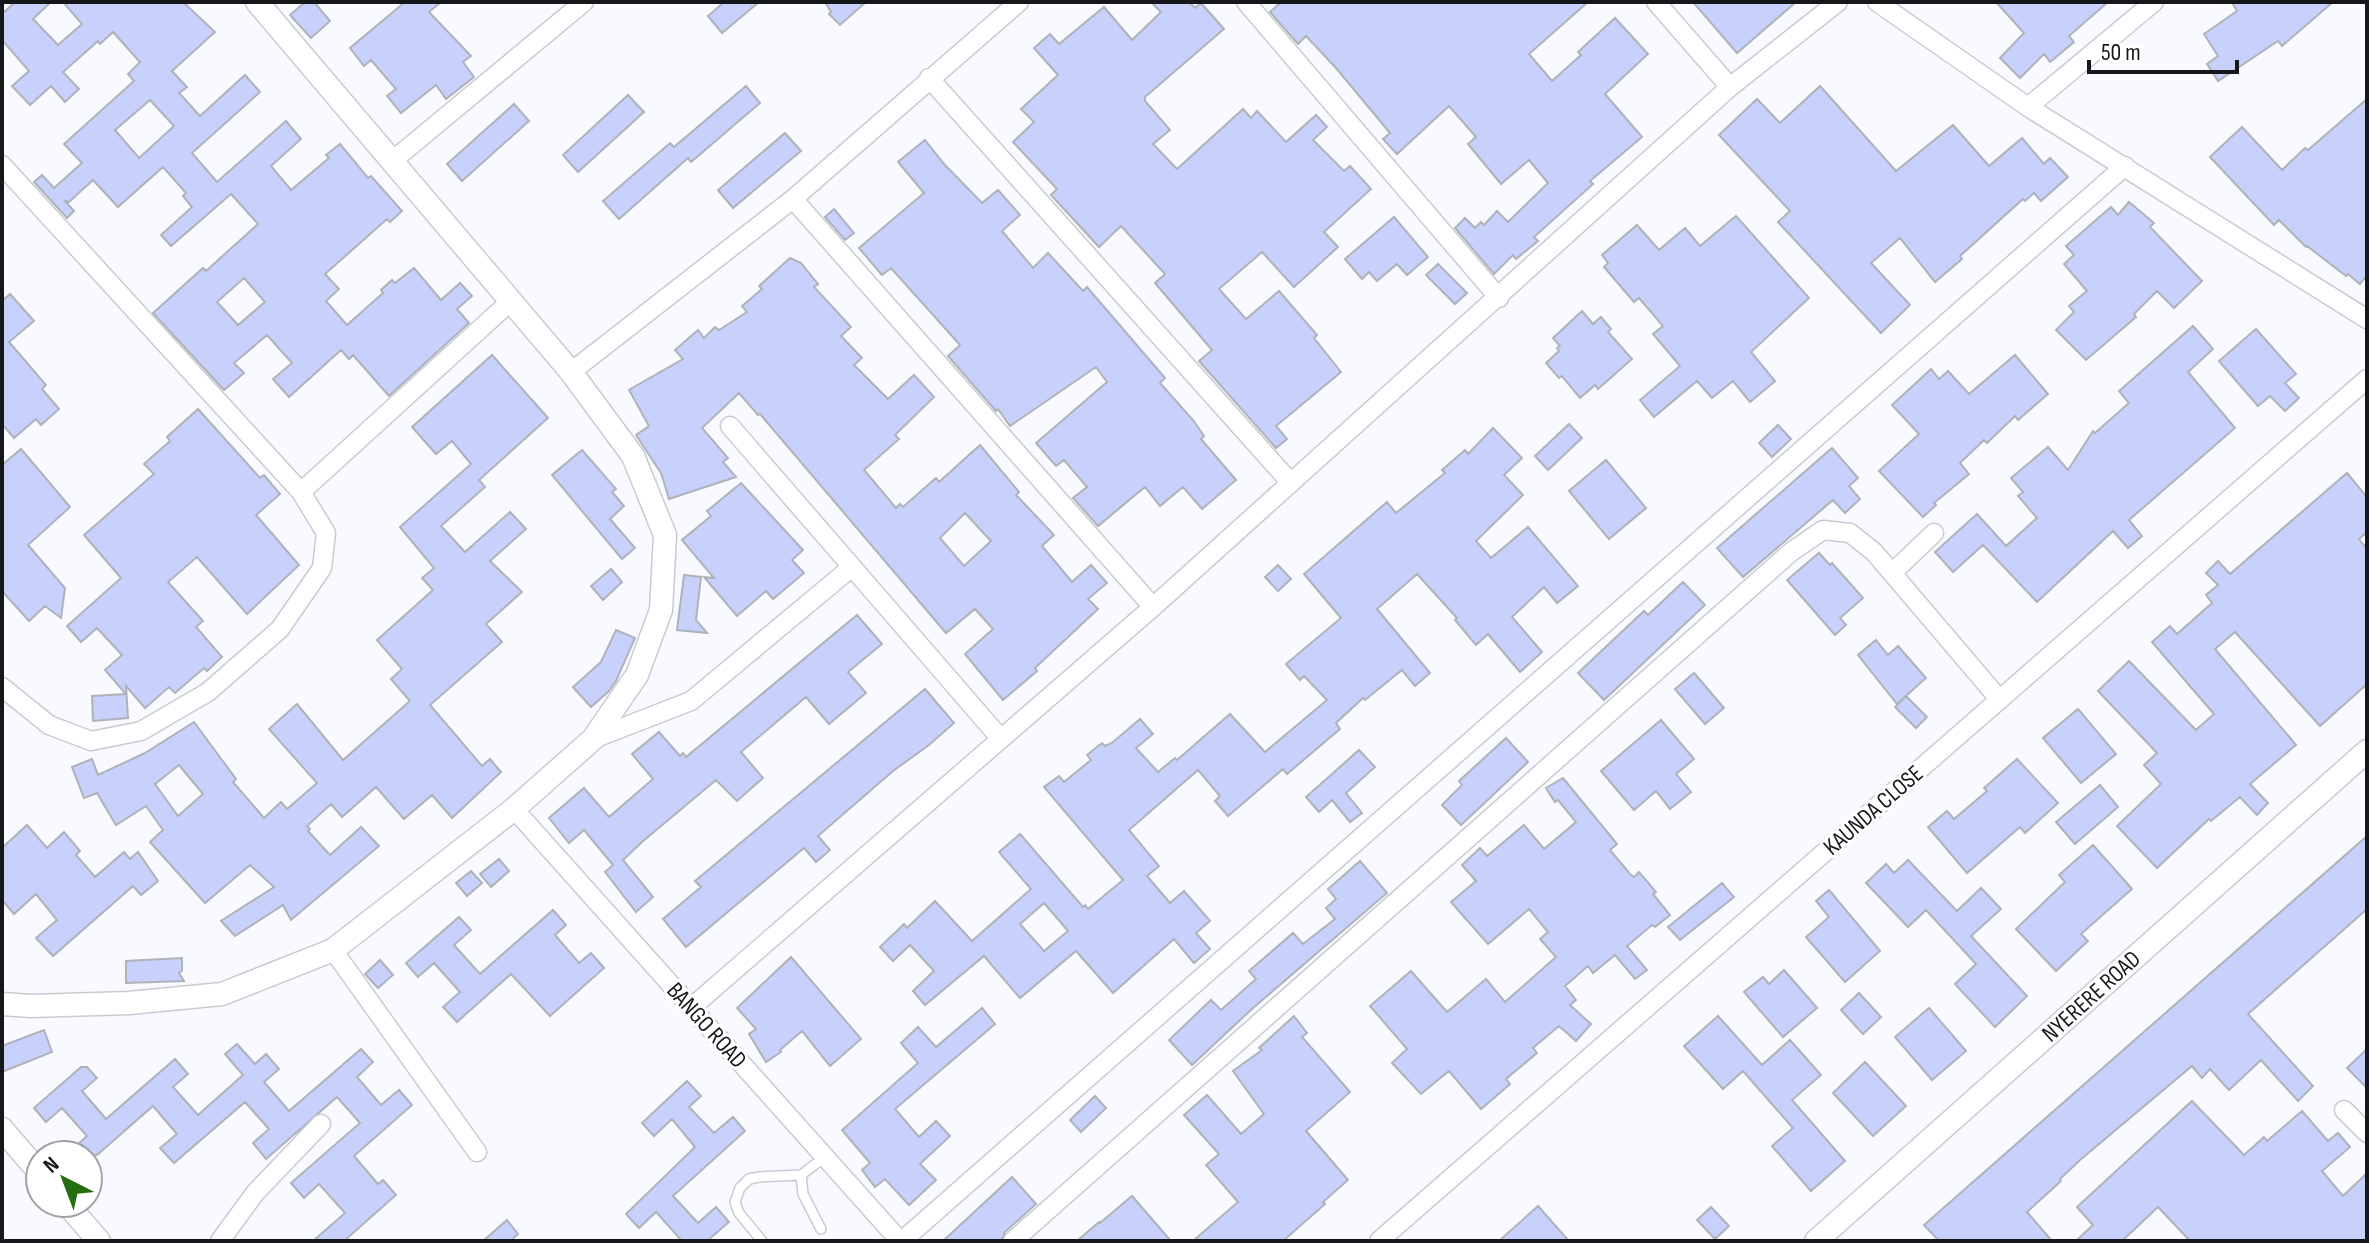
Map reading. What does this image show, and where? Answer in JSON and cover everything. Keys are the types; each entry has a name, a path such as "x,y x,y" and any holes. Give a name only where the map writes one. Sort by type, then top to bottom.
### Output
{"street":[{"path":"2,1004 129,1003 222,994 333,950 514,809 593,739 637,675 661,610 665,535 633,456 571,372 512,300 257,2"},
{"path":"391,162 584,2"},
{"path":"571,372 793,199 1019,2"},
{"path":"1246,2 1499,298"},
{"path":"1656,2 1730,87"},
{"path":"692,1007 1153,607 1730,87 1838,2"},
{"path":"1877,2 2028,107 2367,319"},
{"path":"2028,107 2154,2"},
{"path":"929,78 1291,483"},
{"path":"2,165 301,492 326,533 322,568 280,629 208,692 141,731 91,741 49,725 2,687"},
{"path":"901,1241 2125,166"},
{"path":"793,199 1153,607"},
{"path":"301,492 512,300"},
{"name":"KAUNDA CLOSE","path":"1379,1241 2367,379"},
{"path":"730,426 1001,739"},
{"path":"1013,1241 1791,552 1823,530 1850,533 1874,552 2000,700"},
{"path":"1892,573 1934,533"},
{"path":"593,739 691,701 852,567"},
{"name":"NYERERE ROAD","path":"1816,1241 2367,751"},
{"name":"BANGO ROAD","path":"514,809 901,1241"},
{"path":"333,950 477,1152"},
{"path":"2344,1110 2367,1133"},
{"path":"220,1241 255,1193 321,1124"},
{"path":"2,1129 24,1154"},
{"path":"80,1219 99,1241"}],"lane":[{"path":"762,1241 739,1213 735,1202 740,1188 749,1179 801,1175 825,1157"},
{"path":"801,1175 803,1194 821,1229"}],"building":[{"path":"15,2 51,2 33,19 58,45 82,24 63,2 183,2 215,32 172,71 187,87 179,93 200,116 245,75 260,92 192,153 217,182 286,121 301,139 271,166 291,190 329,158 326,155 340,144 368,178 371,176 402,211 390,222 387,219 325,274 339,289 326,301 347,325 383,293 381,290 392,280 395,283 414,268 441,300 460,283 472,296 457,309 469,323 389,396 353,355 349,359 341,350 289,397 273,379 292,363 267,335 234,363 244,373 224,390 153,313 258,224 231,194 171,246 161,235 192,207 183,196 186,193 163,167 118,207 93,180 69,202 65,201 74,211 67,218 34,182 42,175 54,188 82,163 64,144 134,81 128,74 140,62 113,32 63,72 79,89 65,102 51,86 30,105 12,86 29,71 2,40 2,14","holes":["150,100 174,126 139,158 115,130","244,278 265,302 238,325 217,302"]},
{"path":"305,2 314,2 330,21 311,38 290,15"},
{"path":"405,2 441,2 429,12 471,56 463,62 474,77 446,99 436,85 401,113 387,96 396,89 371,60 364,66 350,48"},
{"path":"724,2 759,2 722,33 708,16"},
{"path":"825,2 866,2 840,25 829,14 831,12"},
{"path":"1151,2 1189,2 1195,8 1201,3 1224,29 1145,97 1145,101 1170,130 1153,144 1177,169 1243,109 1251,118 1257,111 1286,142 1316,115 1327,127 1313,140 1344,171 1350,166 1371,189 1324,232 1338,247 1294,287 1262,252 1219,289 1246,319 1279,291 1317,335 1314,338 1341,372 1276,426 1287,439 1276,448 1199,361 1212,350 1155,283 1165,274 1121,226 1099,247 1051,195 1057,189 1013,142 1034,122 1021,109 1058,75 1034,48 1050,34 1059,44 1104,7 1132,40 1161,12"},
{"path":"1281,2 1588,2 1529,54 1552,81 1615,18 1648,54 1605,94 1642,137 1590,181 1593,184 1534,237 1538,241 1516,259 1513,255 1494,274 1455,228 1465,218 1475,228 1481,222 1484,225 1497,211 1508,222 1548,183 1529,160 1501,184 1468,144 1476,137 1449,106 1397,154 1383,139 1390,133 1336,68 1306,36 1298,44 1270,12"},
{"path":"1693,2 1796,2 1737,53"},
{"path":"1996,2 2108,2 2069,36 2074,42 2050,62 2044,54 2020,78 2000,58 2024,33"},
{"path":"2232,2 2333,2 2282,46 2278,41 2218,81 2207,64 2218,56 2204,34 2237,11"},
{"path":"746,86 760,103 691,162 688,158 619,219 603,201 670,143 674,147"},
{"path":"1820,86 1896,171 1953,125 1989,166 2022,138 2044,164 2050,158 2068,177 2041,201 2034,193 2025,201 2023,199 1935,282 1900,238 1871,263 1910,305 1881,333 1778,222 1790,211 1719,135 1757,99 1780,123"},
{"path":"628,95 644,112 578,172 563,155"},
{"path":"2367,99 2367,275 2360,284 2306,247 2279,220 2274,225 2210,157 2242,127 2282,170"},
{"path":"514,104 529,121 462,181 447,164"},
{"path":"785,133 801,151 733,208 718,190"},
{"path":"925,140 982,203 998,190 1020,215 1002,231 1033,268 1048,253 1083,291 1087,287 1165,378 1160,383 1193,420 1204,436 1201,439 1236,480 1202,509 1183,487 1160,506 1145,487 1098,526 1073,498 1087,487 1064,460 1056,466 1036,443 1107,382 1096,367 1010,426 948,356 960,345 891,268 882,275 859,248 924,193 898,162"},
{"path":"2129,202 2154,223 2150,227 2202,281 2174,308 2157,291 2134,314 2136,317 2086,360 2056,330 2074,312 2069,306 2087,291 2064,264 2074,255 2066,246 2111,207 2118,215"},
{"path":"834,209 854,233 845,240 825,217"},
{"path":"1736,216 1809,298 1751,352 1775,381 1750,402 1733,381 1712,398 1697,381 1654,417 1640,400 1680,366 1653,334 1663,326 1639,298 1634,302 1604,267 1608,263 1602,255 1637,225 1659,250 1685,228 1700,246"},
{"path":"1394,217 1428,257 1407,275 1397,264 1377,281 1369,272 1362,279 1345,259"},
{"path":"790,258 801,263 818,284 814,287 851,327 841,336 862,358 854,365 888,399 914,375 934,397 895,435 899,439 864,470 896,508 900,504 903,507 936,478 939,482 980,445 1019,492 1016,495 1054,535 1042,546 1072,582 1091,565 1107,583 1088,599 1098,609 1035,668 1037,671 1003,700 965,654 993,629 975,609 946,633 739,393 702,428 728,458 723,462 736,477 669,499 661,473 636,435 649,426 629,390 683,359 675,350 698,330 704,338 715,327 719,330 747,312 742,306 762,289 759,286","holes":["965,513 991,541 964,566 940,538"]},
{"path":"1438,264 1467,293 1455,304 1426,275"},
{"path":"10,294 34,321 9,342 46,385 42,389 59,409 41,425 36,419 14,438 2,424 2,301"},
{"path":"1582,311 1593,324 1601,317 1611,329 1608,332 1632,359 1598,389 1595,385 1580,398 1562,376 1559,378 1546,363 1559,351 1557,348 1560,346 1553,338"},
{"path":"2193,326 2213,349 2188,372 2235,428 2129,520 2142,536 2128,548 2113,531 2037,602 1983,545 1953,572 1935,552 1977,514 2006,546 2037,518 2018,496 2023,492 2011,478 2048,447 2068,470 2093,431 2095,433 2129,403 2119,391"},
{"path":"2256,329 2296,374 2285,383 2299,398 2285,411 2270,396 2258,406 2219,361"},
{"path":"492,355 548,418 479,480 485,487 441,526 465,552 510,512 526,529 490,561 522,592 486,624 502,642 430,705 482,766 490,759 501,772 452,818 432,795 404,819 376,787 342,817 331,804 307,826 330,855 361,827 379,846 291,920 283,905 235,936 221,921 274,887 250,865 205,903 150,842 163,830 146,806 116,825 97,793 84,798 72,767 92,759 98,775 145,753 194,722 236,779 233,782 264,818 281,802 287,809 317,783 269,729 297,704 343,760 410,701 391,679 402,669 377,640 433,590 422,578 434,568 400,527 471,464 452,441 436,454 412,427","holes":["179,765 203,794 178,816 155,784"]},
{"path":"2015,355 2048,394 2018,420 2015,416 1987,443 1984,440 1960,463 1969,474 1934,503 1936,505 1923,517 1879,471 1919,434 1892,405 1931,369 1939,379 1948,371 1969,394"},
{"path":"198,409 260,478 264,475 280,494 256,515 299,565 247,614 197,557 168,582 203,621 196,627 222,657 175,693 169,687 145,708 126,686 128,718 93,721 92,696 126,694 105,670 122,655 97,628 81,642 67,626 121,578 84,535 154,474 144,464 170,441 167,437"},
{"path":"1569,424 1582,438 1548,470 1535,456"},
{"path":"1778,425 1791,439 1772,457 1759,443"},
{"path":"1493,428 1522,458 1504,475 1523,495 1476,541 1491,558 1528,527 1578,586 1557,603 1544,587 1512,617 1542,652 1520,672 1488,634 1476,645 1455,620 1457,618 1417,574 1377,609 1430,673 1415,686 1402,670 1365,700 1363,698 1336,723 1340,729 1287,774 1283,769 1228,816 1215,801 1220,796 1198,770 1129,830 1159,866 1147,876 1170,903 1184,891 1210,921 1196,933 1210,949 1194,963 1174,939 1113,993 1076,951 1020,998 984,956 925,1005 913,991 934,971 910,945 893,961 880,947 904,924 907,928 935,901 972,941 1031,889 999,852 1020,834 1083,907 1085,905 1088,909 1123,880 1044,787 1059,776 1064,782 1091,760 1087,755 1102,743 1105,746 1112,743 1140,719 1153,734 1136,748 1158,772 1175,758 1177,760 1230,714 1265,752 1327,700 1304,676 1300,680 1286,664 1341,618 1304,574 1387,502 1396,513 1445,473 1442,470 1465,450 1468,454","holes":["1044,903 1068,931 1044,951 1020,924"]},
{"path":"1832,448 1858,478 1849,486 1860,499 1845,513 1833,500 1743,577 1717,548"},
{"path":"21,449 70,507 28,545 65,588 61,618 45,606 29,621 2,591 2,465"},
{"path":"582,450 616,489 612,492 624,506 610,519 635,548 622,559 552,475"},
{"path":"1606,460 1646,508 1609,539 1569,491"},
{"path":"2347,473 2367,497 2367,532 2359,539 2367,549 2367,684 2320,726 2235,632 2215,649 2296,745 2250,784 2268,803 2257,815 2240,797 2211,821 2209,819 2157,868 2117,826 2161,784 2144,765 2157,753 2098,691 2129,661 2196,730 2214,714 2152,642 2170,626 2177,634 2212,603 2206,595 2218,585 2206,573 2218,561 2230,574"},
{"path":"741,483 803,550 792,560 804,573 773,599 766,591 737,616 704,577 714,578 682,540 711,516 707,511"},
{"path":"1819,553 1863,598 1840,618 1846,625 1835,635 1787,580"},
{"path":"1278,565 1291,579 1278,591 1265,577"},
{"path":"611,569 622,582 603,600 591,586"},
{"path":"684,575 701,577 696,620 707,633 677,630"},
{"path":"1683,582 1705,605 1604,700 1578,673 1644,611 1648,615"},
{"path":"857,615 882,644 848,672 866,693 829,724 806,697 741,752 763,778 737,801 716,780 623,860 653,897 636,912 605,872 613,865 584,830 569,843 549,818 584,788 609,817 653,779 632,754 659,732 680,756 683,753 686,757"},
{"path":"616,630 635,638 616,681 591,707 573,687 601,662"},
{"path":"1876,640 1888,655 1898,646 1926,678 1897,704 1858,655"},
{"path":"1694,673 1724,708 1705,724 1675,689"},
{"path":"925,689 954,723 818,836 830,850 816,862 804,848 686,947 663,919 701,887 695,881"},
{"path":"1906,696 1927,717 1916,728 1895,707"},
{"path":"2078,709 2116,754 2081,783 2043,738"},
{"path":"1661,720 1694,759 1676,774 1691,792 1670,809 1656,791 1634,810 1601,771"},
{"path":"1506,738 1528,762 1461,825 1442,805 1462,785 1459,781"},
{"path":"1359,750 1375,767 1346,793 1362,813 1350,822 1332,800 1319,812 1306,797"},
{"path":"2017,759 2058,803 2025,833 2020,827 1967,873 1928,827 1947,811 1954,819 1987,791 1984,788"},
{"path":"1563,778 1617,844 1610,850 1630,874 1634,877 1639,872 1670,915 1655,927 1652,925 1627,946 1647,970 1635,979 1615,955 1593,973 1588,966 1565,986 1576,1000 1570,1005 1591,1024 1576,1041 1559,1026 1533,1048 1537,1053 1506,1079 1510,1084 1481,1109 1449,1071 1421,1094 1392,1063 1407,1049 1370,1006 1411,971 1447,1012 1486,979 1505,1002 1556,957 1540,939 1548,932 1529,909 1488,944 1451,902 1476,881 1462,865 1480,848 1487,856 1524,825 1544,849 1576,822 1558,800 1555,802 1546,788"},
{"path":"2100,785 2118,807 2075,844 2056,822"},
{"path":"27,825 47,848 64,832 80,851 76,855 95,877 124,852 130,859 138,852 158,881 141,895 133,886 53,956 36,938 57,920 36,894 14,914 2,900 2,848"},
{"path":"2367,836 2367,909 2248,1014 2313,1086 2298,1101 2261,1060 2229,1090 2210,1069 2202,1078 2192,1066 2080,1160 2027,1212 2052,1241 1939,1241 1924,1225"},
{"path":"2093,845 2132,889 2081,934 2088,941 2056,971 2016,929 2065,882 2059,875"},
{"path":"499,859 509,871 491,887 480,874"},
{"path":"1908,860 1957,911 1981,888 2001,909 1971,936 2027,996 1995,1027 1955,984 1976,964 1926,910 1908,927 1866,883 1886,864 1894,873"},
{"path":"1360,861 1387,893 1192,1065 1169,1040 1211,1000 1221,1010 1256,979 1249,971 1293,933 1303,944 1335,919 1326,908 1336,899 1328,889"},
{"path":"471,871 482,883 467,896 456,883"},
{"path":"1722,883 1734,897 1680,940 1668,927"},
{"path":"1829,890 1880,951 1845,982 1806,937 1829,917 1816,901"},
{"path":"553,910 566,925 555,935 579,963 591,953 604,968 550,1016 511,974 457,1022 443,1007 460,992 434,963 418,977 406,963 459,917 471,930 454,945 480,974"},
{"path":"791,957 861,1039 830,1066 802,1031 766,1062 749,1034 756,1029 737,1008"},
{"path":"182,958 182,971 179,973 184,981 126,983 126,961"},
{"path":"380,960 393,975 378,988 365,974"},
{"path":"1784,970 1817,1008 1783,1037 1744,992 1763,977 1769,984"},
{"path":"1859,993 1881,1017 1863,1034 1841,1010"},
{"path":"982,1008 995,1024 895,1109 919,1137 936,1121 950,1136 920,1164 936,1180 909,1205 885,1179 875,1187 862,1170 870,1163 842,1130 918,1063 901,1043 918,1027 936,1047"},
{"path":"1929,1008 1966,1051 1932,1080 1895,1037"},
{"path":"1294,1016 1307,1033 1302,1037 1350,1092 1306,1131 1348,1180 1283,1241 1193,1241 1238,1202 1206,1165 1219,1154 1184,1115 1207,1095 1241,1134 1264,1114 1233,1071 1262,1050 1259,1048"},
{"path":"1718,1016 1762,1065 1790,1040 1821,1075 1792,1100 1845,1161 1811,1191 1772,1146 1793,1128 1743,1071 1723,1089 1684,1046"},
{"path":"44,1030 52,1052 2,1072 2,1046"},
{"path":"237,1044 255,1064 266,1054 279,1069 264,1082 289,1111 361,1049 373,1062 357,1077 381,1105 399,1090 412,1105 354,1156 378,1184 383,1180 396,1195 344,1241 313,1241 345,1213 319,1184 304,1198 291,1183 360,1123 337,1097 266,1159 253,1143 269,1129 245,1102 174,1163 160,1148 177,1134 153,1106 104,1149 104,1139 84,1139 87,1136 62,1108 46,1122 34,1108 81,1067 87,1067 97,1078 82,1091 106,1119 175,1059 188,1074 173,1087 198,1115 243,1075 225,1054"},
{"path":"2367,1049 2367,1088 2347,1068"},
{"path":"1865,1062 1906,1106 1873,1136 1833,1093"},
{"path":"687,1081 701,1096 689,1107 714,1133 733,1117 745,1131 673,1196 698,1223 716,1207 729,1222 707,1241 682,1241 656,1212 639,1228 626,1214 695,1147 672,1119 654,1136 642,1123"},
{"path":"1095,1096 1106,1108 1081,1132 1070,1120"},
{"path":"2192,1101 2244,1155 2264,1137 2267,1141 2302,1111 2328,1141 2338,1133 2350,1147 2322,1171 2343,1196 2367,1173 2367,1241 2190,1241 2158,1207 2122,1241 2076,1241 2093,1225 2077,1207"},
{"path":"1012,1177 1036,1204 1005,1232 1001,1241 943,1241"},
{"path":"1132,1196 1171,1241 1077,1241 1099,1222"},
{"path":"1538,1206 1569,1241 1499,1241"},
{"path":"1711,1207 1729,1226 1715,1239 1697,1220"},
{"path":"507,1220 518,1234 510,1241 483,1241"}]}
